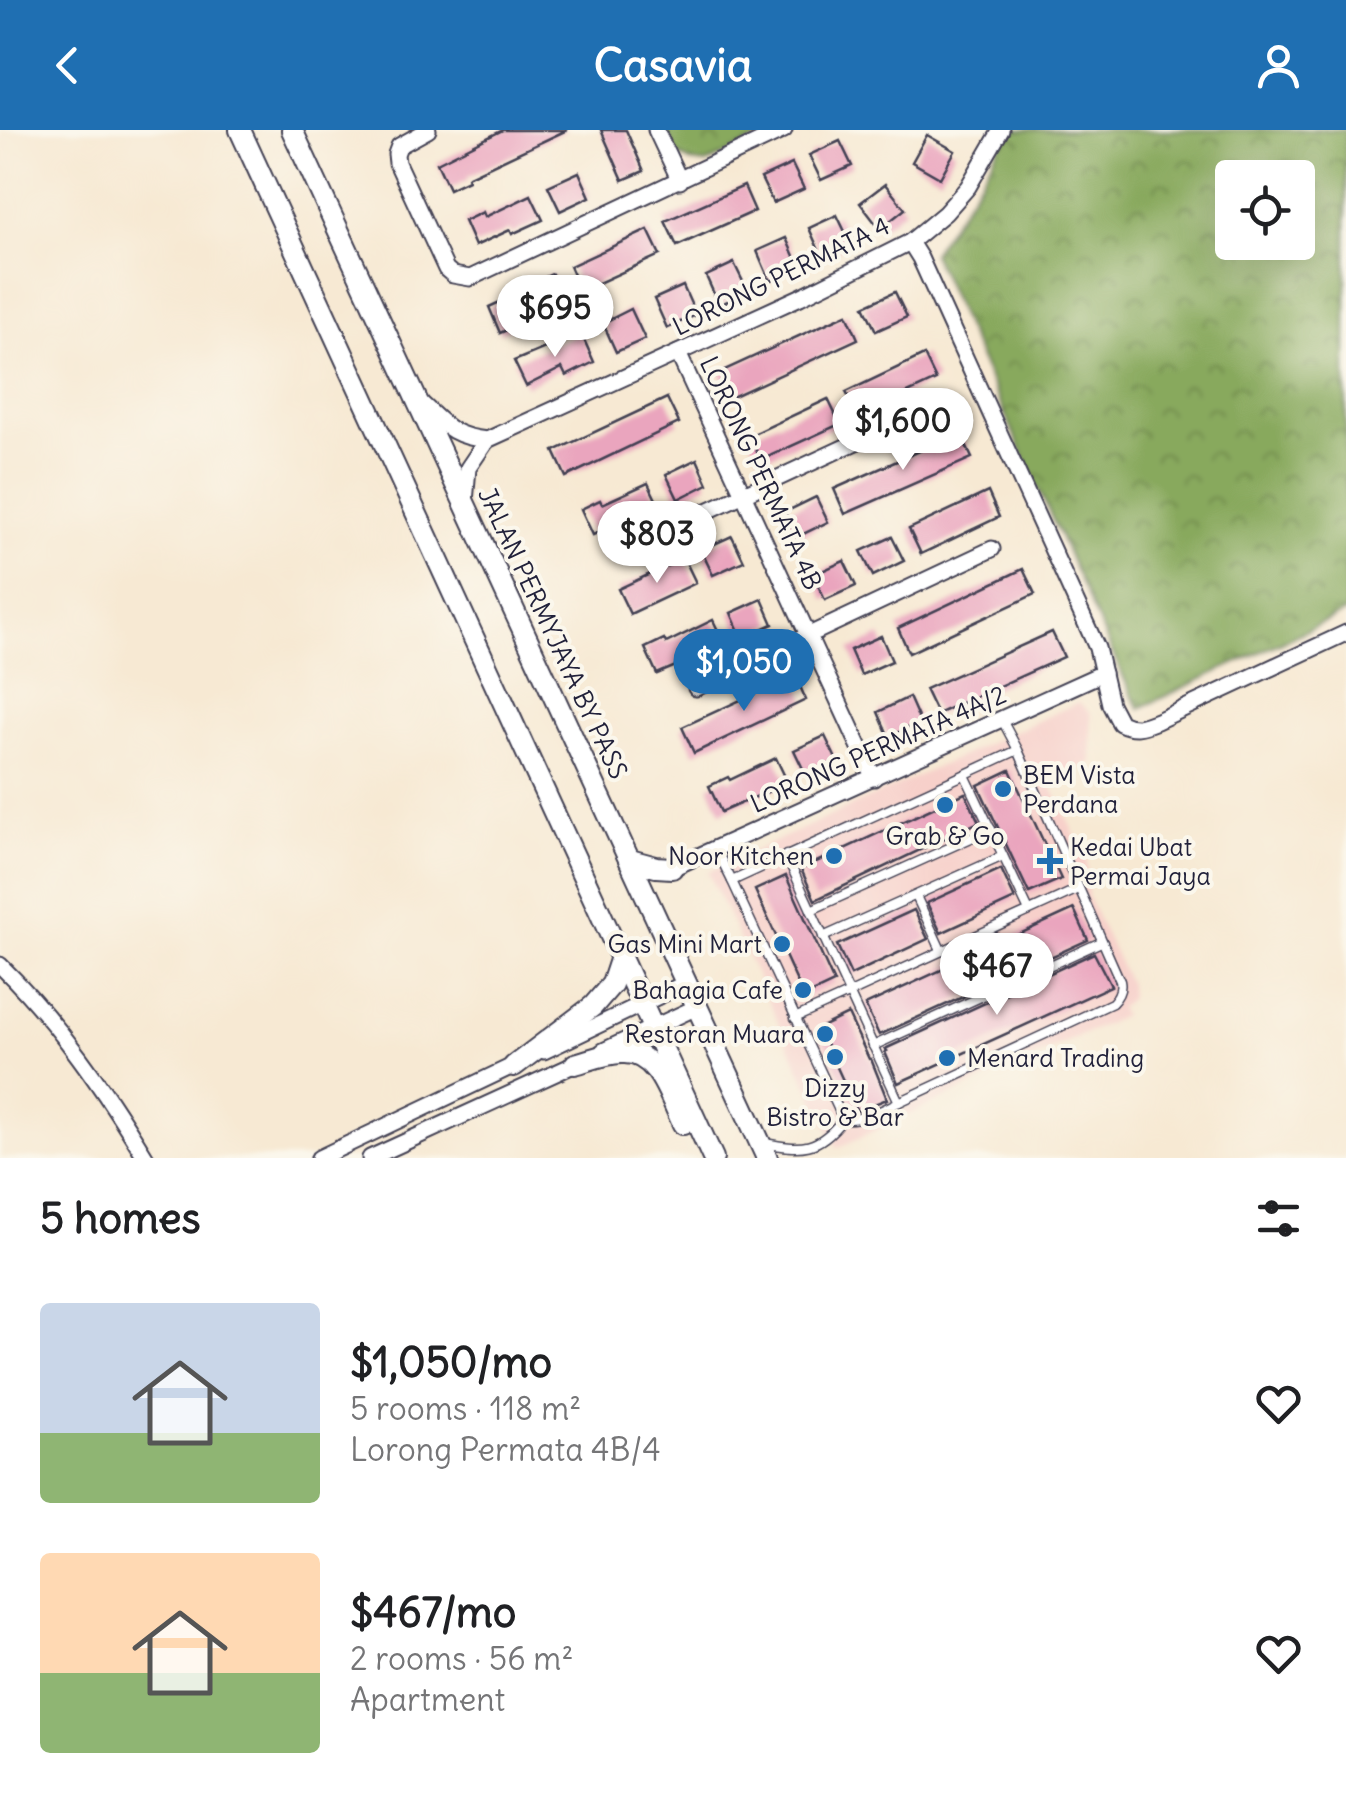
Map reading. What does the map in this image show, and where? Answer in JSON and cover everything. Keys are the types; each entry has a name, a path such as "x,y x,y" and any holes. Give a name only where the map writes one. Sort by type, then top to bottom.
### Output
{"main road":[{"path":"240,130 712,1158"},
{"name":"JALAN PERMYJAYA BY PASS","path":"292,130 763,1150"},
{"path":"630,860 672,868"},
{"path":"514,1066 593,1006 612,984 621,957"},
{"path":"575,1064 620,1052 636,1054 651,1062 698,1158"}],"street":[{"path":"428,130 399,146 397,163 446,269 460,278 470,278 784,130"},
{"path":"656,130 680,181"},
{"name":"LORONG PERMATA 4","path":"487,440 800,297 910,242 945,213 968,187 1000,130"},
{"path":"910,242 1070,584 1097,648 1115,717 1126,726 1139,728 1346,633"},
{"name":"LORONG PERMATA 4B","path":"678,353 874,778"},
{"path":"417,399 454,433 487,440 468,468 465,502"},
{"path":"632,546 927,409"},
{"path":"696,688 992,549"},
{"name":"LORONG PERMATA 4A/2","path":"672,868 1103,673"},
{"path":"0,965 70,1044 146,1158"},
{"path":"319,1158 688,982"},
{"path":"370,1158 698,1006"}],"lane":[{"path":"763,1150 808,1147 829,1138 843,1120 864,1118 900,1102 1112,1003 1118,995 1121,986 1002,720"},
{"path":"732,880 1018,750"},
{"path":"965,775 1029,911"},
{"path":"811,910 990,829"},
{"path":"716,849 843,1120"},
{"path":"786,855 900,1102"},
{"path":"823,937 1003,856"},
{"path":"794,1018 1078,889"},
{"path":"916,896 941,950"},
{"path":"874,1046 1102,942"}],"shaded area":[{"path":"1079,702 1091,714 1092,762 1050,782 1087,861 1088,898 1129,984 1130,998 1119,1008 1123,1016 837,1148 708,872"}],"green space":[{"path":"665,130 776,130 706,164 690,162 677,154"},
{"path":"1009,130 1346,130 1346,612 1140,708 932,253"}],"building":[{"path":"503,130 567,130 449,189 437,163"},
{"path":"601,130 626,130 644,171 623,180"},
{"path":"927,135 955,151 940,178 912,162"},
{"path":"840,141 852,166 821,180 809,155"},
{"path":"792,164 804,189 773,203 761,178"},
{"path":"579,172 590,197 560,211 548,186"},
{"path":"885,184 905,209 880,229 860,203"},
{"path":"744,186 755,211 677,246 665,221"},
{"path":"531,195 543,220 475,246 464,221 483,212 485,217"},
{"path":"837,215 851,244 822,257 809,228"},
{"path":"648,230 660,255 581,291 570,266"},
{"path":"786,238 799,267 770,281 757,251"},
{"path":"734,263 748,292 719,305 706,276"},
{"path":"552,274 564,299 518,320 520,324 500,333 489,307"},
{"path":"683,286 696,315 667,328 654,299"},
{"path":"895,292 907,317 876,331 864,306"},
{"path":"631,309 645,339 616,352 603,323"},
{"path":"847,314 858,339 732,397 720,372"},
{"path":"581,333 594,362 566,376 562,368 526,386 514,361"},
{"path":"924,355 936,380 858,416 846,392"},
{"path":"667,398 679,423 566,477 554,451"},
{"path":"828,399 840,424 761,460 749,436"},
{"path":"960,433 972,458 845,514 834,489"},
{"path":"697,459 708,484 678,499 666,474"},
{"path":"648,483 660,508 593,535 581,509"},
{"path":"988,492 999,517 921,554 909,529"},
{"path":"816,497 828,522 797,537 785,512"},
{"path":"732,536 744,561 713,575 701,550"},
{"path":"892,537 904,561 873,576 861,551"},
{"path":"684,558 696,583 630,614 618,589"},
{"path":"844,561 856,586 825,600 813,575"},
{"path":"1023,569 1035,594 909,653 898,628"},
{"path":"762,599 773,624 742,638 731,613"},
{"path":"713,620 725,645 657,674 645,648 664,639 666,643"},
{"path":"1052,632 1064,657 937,714 925,689"},
{"path":"881,636 892,661 861,675 850,650"},
{"path":"795,675 806,700 694,753 682,727"},
{"path":"909,697 920,722 889,737 878,712"},
{"path":"825,736 837,761 806,775 794,750"},
{"path":"776,758 788,783 721,812 709,786"},
{"path":"1010,770 1061,879 1029,893 978,785"},
{"path":"965,793 979,822 815,900 801,869"},
{"path":"1001,869 1015,899 941,933 927,903"},
{"path":"786,876 834,983 804,997 755,890"},
{"path":"1074,909 1088,940 879,1035 865,1005"},
{"path":"914,910 928,939 851,975 837,945"},
{"path":"1094,953 1111,986 898,1083 885,1049"},
{"path":"848,1014 887,1099 857,1111 819,1028"}],"place":[{"name":"BEM Vista Perdana","path":"1003,789"},
{"name":"Grab & Go","path":"945,805"},
{"name":"Noor Kitchen","path":"834,856"},
{"name":"Kedai Ubat Permai Jaya","path":"1050,861"},
{"name":"Gas Mini Mart","path":"782,944"},
{"name":"Bahagia Cafe","path":"803,990"},
{"name":"Restoran Muara","path":"825,1034"},
{"name":"Dizzy Bistro & Bar","path":"835,1057"},
{"name":"Menard Trading","path":"947,1058"}]}
